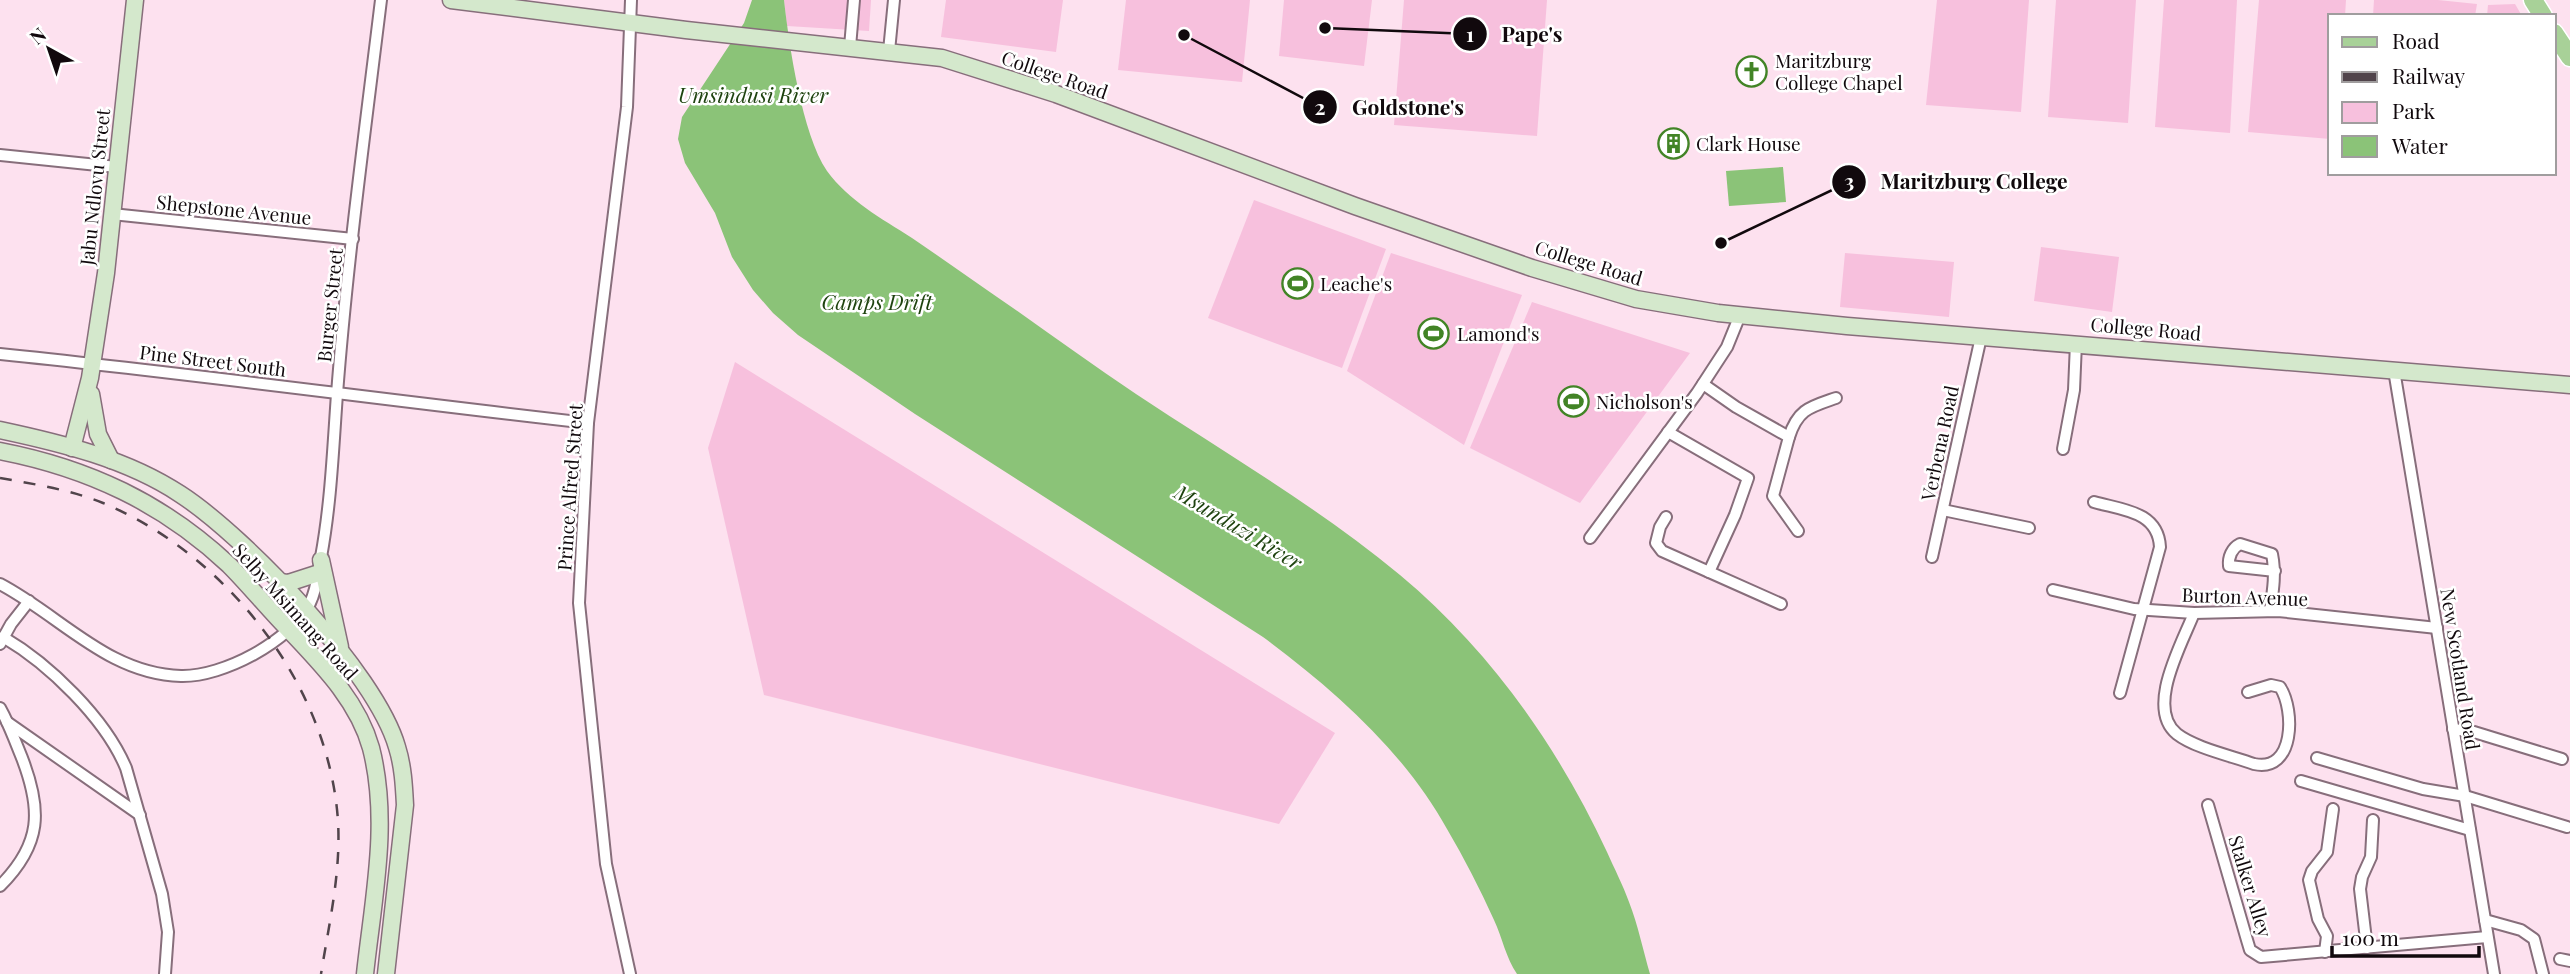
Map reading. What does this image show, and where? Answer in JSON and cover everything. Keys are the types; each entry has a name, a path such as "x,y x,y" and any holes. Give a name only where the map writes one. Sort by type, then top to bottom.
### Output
{"main road":[{"path":"2556,36 2570,57"}],"street":[{"name":"Jabu Ndlovu Street","path":"72,447 90,371 112,214 135,0"},
{"name":"Burger Street","path":"305,611 316,589 332,487 337,394 381,0"},
{"name":"College Road","path":"451,0 686,30 942,58 1056,94 1354,206 1574,282 1636,299 1740,316 2570,385"},
{"name":"Prince Alfred Street","path":"629,974 606,864 580,623 588,424 627,107 631,0"},
{"path":"850,47 854,0"},
{"path":"889,51 894,0"},
{"path":"0,155 117,167"},
{"name":"Shepstone Avenue","path":"112,214 353,239"},
{"path":"1590,538 1703,384 1727,346 1740,316"},
{"name":"Verbena Road","path":"1932,557 1981,337"},
{"path":"2063,449 2074,390 2076,343"},
{"name":"Pine Street South","path":"0,354 90,371 186,373 588,424"},
{"name":"New Scotland Road","path":"2394,369 2494,974"},
{"name":"Jabu Ndlovu Street","path":"90,371 98,434 111,460"},
{"path":"1703,384 1736,407 1789,437"},
{"path":"1798,531 1776,504 1773,496 1789,437 1798,416 1836,398"},
{"name":"Selby Msimang Road","path":"0,430 72,447 111,460 181,494 215,521 279,582 344,657 388,725 397,746 404,784 405,805 386,974"},
{"path":"1668,432 1748,478 1735,516 1709,572"},
{"name":"Selby Msimang Road","path":"0,451 70,468 157,509 204,543 230,567 338,685 354,708 370,746 378,787 381,827 365,974"},
{"path":"2094,502 2145,517 2156,528 2160,547 2120,693"},
{"path":"1943,510 2029,528"},
{"path":"1666,517 1657,537 1657,546 1662,551 1781,604"},
{"path":"279,582 288,583 320,567 329,590 334,626 344,657"},
{"path":"2270,611 2275,571"},
{"path":"0,584 108,656 144,671 167,675 198,675 229,667 254,654 288,629 305,611"},
{"name":"Burton Avenue","path":"2053,590 2143,610 2194,613 2270,611 2437,628"},
{"path":"29,601 1,641 22,649 48,670 112,740 126,768 162,894 168,932 165,974"},
{"path":"2194,613 2164,696 2168,725 2179,736 2195,743 2254,764 2271,765 2285,749 2288,737 2287,697 2280,687 2271,685 2248,692"},
{"path":"0,708 33,786 37,812 35,825 21,860 0,886"},
{"path":"8,722 139,815"},
{"path":"2453,729 2474,732 2562,759"},
{"path":"2317,758 2423,789 2465,796 2567,827"},
{"path":"2301,781 2470,830"},
{"name":"Stalker Alley","path":"2208,805 2250,950 2261,957 2487,937"},
{"path":"2325,952 2327,936 2318,919 2309,880 2312,870 2327,852 2333,809"},
{"path":"2367,948 2360,890 2362,877 2371,857 2372,820"},
{"path":"2485,920 2521,930 2534,939 2543,974"}],"green space":[{"path":"784,0 871,0 869,31 787,26"},
{"path":"946,0 1063,0 1056,52 941,37"},
{"path":"1126,0 1250,0 1242,82 1118,70"},
{"path":"1284,0 1372,0 1364,66 1279,56"},
{"path":"1404,0 1547,0 1537,136 1394,125"},
{"path":"1937,0 2029,0 2021,112 1926,105"},
{"path":"2056,0 2136,0 2128,123 2048,117"},
{"path":"2164,0 2237,0 2230,133 2155,127"},
{"path":"2259,0 2346,0 2345,14 2328,14 2328,139 2248,132"},
{"path":"2374,0 2438,0 2477,4 2475,14 2373,14"},
{"path":"2515,4 2521,14 2487,14 2488,5"},
{"name":"Leache's","path":"1254,200 1386,249 1342,368 1208,318"},
{"path":"2041,247 2119,257 2112,312 2034,301"},
{"name":"Lamond's","path":"1391,253 1522,295 1464,445 1347,371"},
{"path":"1845,253 1954,262 1949,317 1840,307"},
{"name":"Nicholson's","path":"1532,302 1690,353 1580,503 1470,448"},
{"path":"735,362 1335,733 1279,824 764,695 708,448"}],"water":[{"name":"Camps Drift","path":"752,0 784,0 793,64 810,135 827,171 845,191 1120,383 1337,526 1400,575 1463,635 1519,702 1567,775 1588,813 1627,896 1650,974 1517,974 1477,885 1430,800 1388,748 1341,700 1263,637 915,414 798,335 773,313 753,290 732,257 715,213 685,163 678,139 682,117 744,23"},
{"path":"1783,167 1786,202 1729,206 1726,171"}],"railway":[{"path":"0,478 91,498 149,526 191,556 230,591 264,631 293,675 315,722 330,771 338,821 336,879 321,974"}],"place":[{"name":"Pape's","path":"1325,28"},
{"name":"Goldstone's","path":"1184,35"},
{"name":"Maritzburg College Chapel","path":"1752,71"},
{"name":"Clark House","path":"1673,143"},
{"name":"Maritzburg College","path":"1721,243"},
{"name":"Leache's","path":"1297,283"},
{"name":"Lamond's","path":"1434,333"},
{"name":"Nicholson's","path":"1573,401"}],"water label":[{"name":"Umsindusi River","path":"753,94"},
{"name":"Msunduzi River","path":"1239,526"}]}
